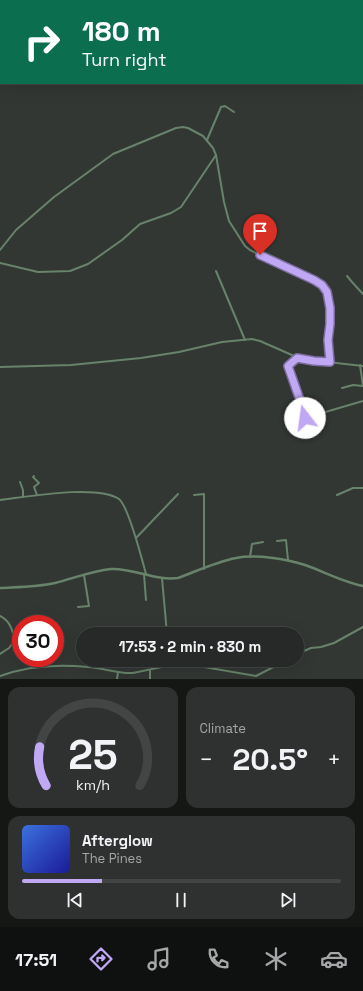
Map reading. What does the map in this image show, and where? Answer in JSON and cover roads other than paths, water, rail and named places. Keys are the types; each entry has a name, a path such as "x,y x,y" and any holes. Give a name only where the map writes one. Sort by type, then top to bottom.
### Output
{"street":[{"path":"207,140 221,107 225,106 234,112"},
{"path":"0,250 16,230 54,197 113,154 176,128 188,128 203,136 216,155 229,221 245,246 260,255 314,280 322,285 327,292 330,308 328,340 330,362"},
{"path":"0,263 38,272 70,271 88,264 122,240 140,224 171,213 181,207 216,155"},
{"path":"216,271 245,340"},
{"path":"347,276 363,294"},
{"path":"0,367 71,365 141,358 179,352 222,342 245,340 260,341 297,358 363,366"},
{"path":"297,358 288,366 305,418 363,401"},
{"path":"342,388 353,385 363,386 360,365"},
{"path":"34,476 33,477 39,483 34,487 37,495"},
{"path":"20,482 23,490 23,497"},
{"path":"336,495 353,488 363,488"},
{"path":"0,500 37,495 81,492 103,493 119,499 125,509 136,538 145,574 146,600"},
{"path":"136,538 178,494"},
{"path":"194,494 204,494 204,569"},
{"path":"277,541 286,540 288,560"},
{"path":"250,557 252,544 263,542"},
{"path":"0,588 48,584 100,570 120,569 170,579 178,578 236,558 250,557 288,560 307,566 345,582 363,586"},
{"path":"78,607 89,606 84,574"},
{"path":"162,578 166,627"},
{"path":"0,616 9,623 15,640 9,648 0,654"},
{"path":"304,651 334,643 363,627"},
{"path":"0,676 21,670 67,665 133,673 162,667"},
{"path":"208,667 256,676 273,667"},
{"path":"150,670 150,679"},
{"path":"117,679 118,672"}]}
